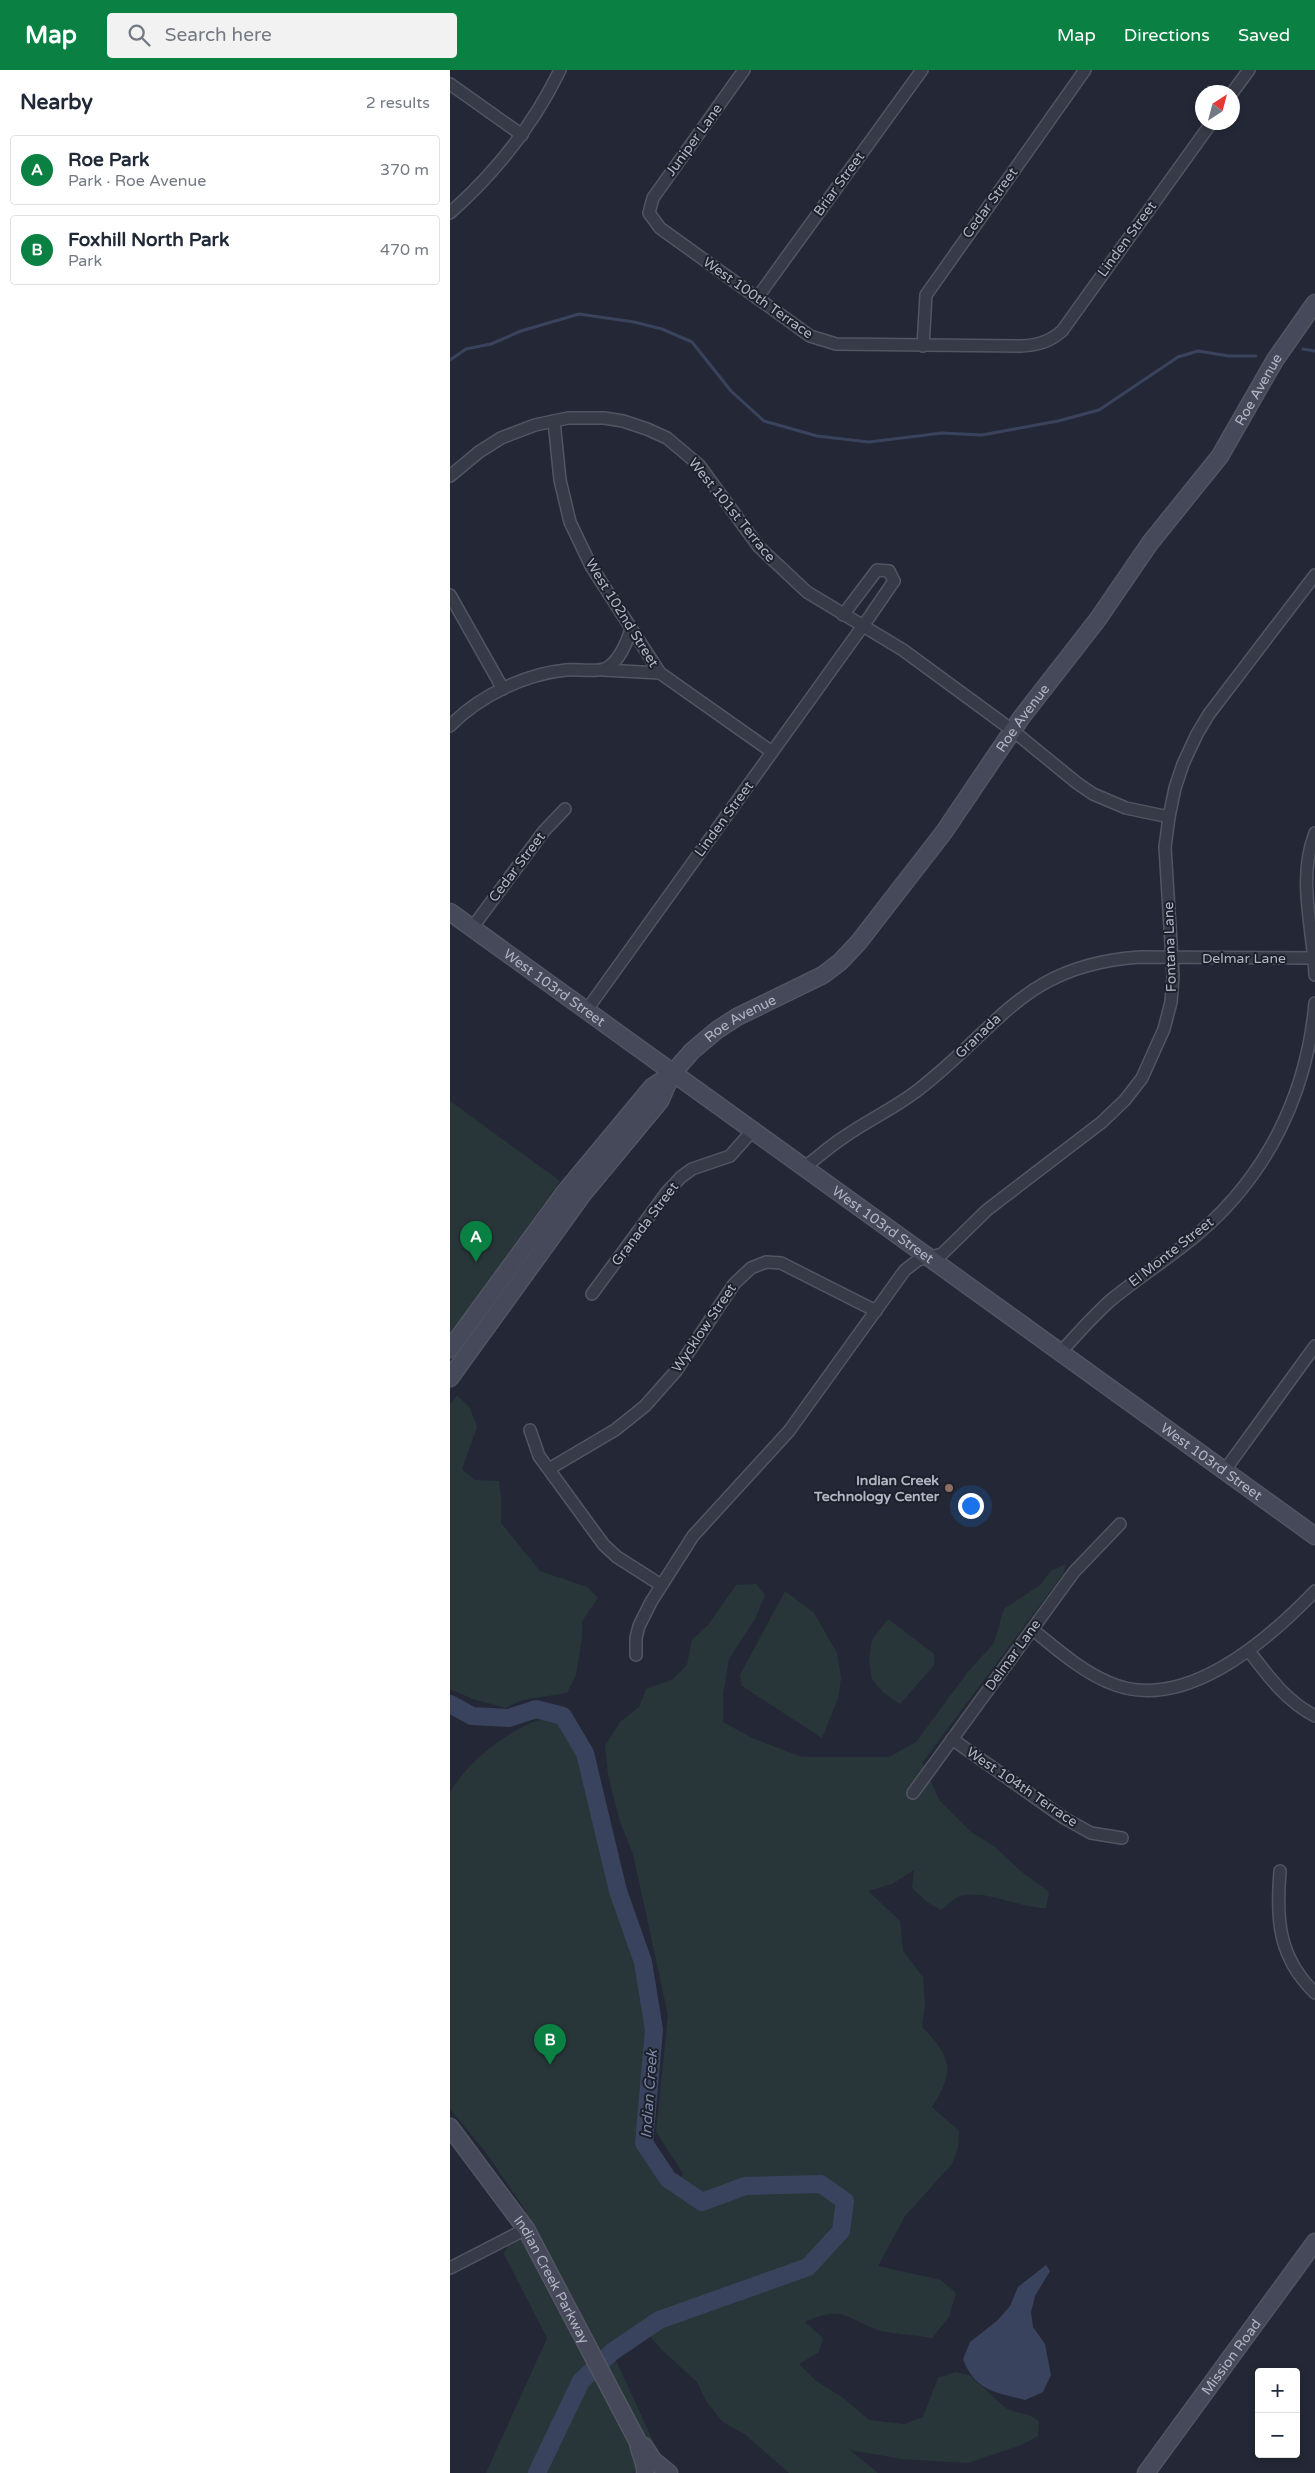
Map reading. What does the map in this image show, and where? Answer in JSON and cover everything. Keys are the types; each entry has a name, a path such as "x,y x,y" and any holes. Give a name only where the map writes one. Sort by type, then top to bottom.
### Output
{"main road":[{"name":"Roe Avenue","path":"450,1349 564,1193 652,1087 672,1074 692,1051 717,1030 737,1017 823,975 840,962 858,943 913,874 1012,730 1098,620 1150,543 1220,456 1275,360 1315,303"},
{"name":"West 103rd Street","path":"450,912 672,1074 754,1130 1124,1400 1225,1470 1315,1536"},
{"name":"Roe Avenue","path":"450,1378 583,1194 660,1101 672,1074"},
{"name":"Indian Creek Parkway","path":"450,2126 526,2230 543,2259 638,2442 646,2473"},
{"name":"Mission Road","path":"1146,2473 1315,2242"},
{"name":"Indian Creek Parkway","path":"638,2442 669,2473"}],"street":[{"path":"450,213 485,179 522,135 560,70"},
{"name":"Juniper Lane","path":"649,212 653,198 744,70"},
{"name":"Briar Street","path":"757,298 922,70"},
{"name":"Cedar Street","path":"923,346 926,295 1085,70"},
{"path":"1238,85 1249,70"},
{"path":"450,84 522,135"},
{"name":"Linden Street","path":"1034,345 1053,338 1062,331 1206,130"},
{"name":"West 100th Terrace","path":"649,212 660,228 810,336 822,342 923,346 1034,345"},
{"name":"West 101st Terrace","path":"450,476 478,452 501,438 522,429 554,421 579,418 623,421 667,438 699,465 742,527 782,570 807,592 862,627 903,650 1012,730 1076,784 1093,794 1126,808 1169,817"},
{"name":"West 102nd Street","path":"554,421 560,480 570,522 592,566 631,629 660,673 772,752"},
{"path":"843,614 877,570 889,571 894,581 862,627"},
{"name":"Fontana Lane","path":"929,1257 942,1254 987,1210 1090,1133 1125,1100 1142,1078 1164,1029 1171,1002 1172,958 1166,865 1169,817 1175,788 1197,734 1209,714 1315,575"},
{"path":"450,595 503,689"},
{"name":"Linden Street","path":"586,1011 862,627"},
{"path":"604,670 616,660 631,629"},
{"path":"450,726 475,705 503,689 544,674 564,670 660,673"},
{"name":"Cedar Street","path":"472,928 544,831 566,809"},
{"path":"1315,833 1307,857 1305,876 1315,958 1315,975"},
{"name":"Delmar Lane","path":"1172,958 1315,958"},
{"name":"Granada","path":"805,1167 844,1137 917,1091 1009,1006 1045,981 1082,966 1114,959 1172,958"},
{"name":"El Monte Street","path":"1060,1352 1109,1302 1198,1234 1223,1210 1248,1181 1279,1134 1293,1102 1307,1052 1315,1002"},
{"name":"Granada Street","path":"592,1294 667,1192 681,1177 692,1169 730,1156 754,1130"},
{"path":"636,1656 636,1638 639,1626 692,1536 789,1431 906,1270 918,1260 929,1257"},
{"name":"Wycklow Street","path":"549,1469 615,1430 645,1406 676,1371 734,1284 751,1268 766,1262 780,1263 876,1311"},
{"path":"1225,1470 1315,1346"},
{"path":"530,1430 539,1456 604,1545 629,1566 662,1586"},
{"name":"Delmar Lane","path":"913,1793 1074,1572 1120,1524"},
{"path":"1033,1630 1079,1666 1109,1683 1142,1690 1162,1689 1190,1683 1224,1667 1249,1651 1280,1627 1315,1591"},
{"path":"1249,1651 1274,1685 1292,1701 1315,1716"},
{"name":"West 104th Terrace","path":"952,1739 1024,1792 1064,1818 1091,1833 1122,1838"},
{"path":"1280,1871 1278,1896 1280,1934 1292,1964 1315,1993"},
{"path":"450,2268 526,2230"}],"shaded area":[{"path":"450,1101 560,1181 450,1334"},
{"path":"457,1395 470,1408 477,1427 462,1469 475,1480 499,1481 501,1523 540,1571 587,1587 598,1598 582,1621 582,1638 576,1675 567,1693 522,1700 506,1708 473,1699 450,1689 450,1405"},
{"path":"1066,1564 1063,1574 922,1763 940,1801 971,1832 995,1847 1022,1872 1049,1892 1046,1908 981,1895 970,1895 958,1897 941,1910 927,1902 912,1888 914,1870 892,1884 868,1891 900,1921 903,1951 923,1977 925,2004 922,2027 939,2047 947,2065 944,2084 932,2107 959,2131 958,2148 952,2164 905,2216 878,2266 941,2280 956,2293 949,2317 932,2338 878,2330 843,2315 828,2314 818,2317 805,2322 823,2338 819,2352 799,2364 816,2381 842,2397 869,2420 904,2424 923,2417 938,2378 956,2372 969,2375 1007,2409 1031,2416 1039,2421 1038,2436 1019,2446 968,2463 902,2459 850,2450 878,2473 789,2473 746,2435 723,2422 706,2401 697,2382 662,2350 645,2330 612,2352 653,2441 633,2473 486,2473 547,2338 504,2254 526,2211 487,2154 450,2109 450,1792 457,1781 475,1761 506,1736 529,1724 546,1719 563,1716 585,1753 618,1891 643,1962 654,2030 644,2143 668,2179 678,2186 683,2173 656,2132 668,2015 633,1854 620,1822 608,1774 605,1746 620,1722 639,1707 646,1689 672,1680 687,1665 692,1640 708,1625 736,1585 756,1584 765,1595 755,1619 729,1659 723,1695 723,1722 752,1738 802,1757 889,1757 916,1742 967,1673 994,1643 1004,1609 1040,1585 1051,1571"},
{"path":"785,1591 814,1613 837,1653 841,1678 838,1698 822,1738 742,1686 740,1675"},
{"path":"888,1619 934,1654 934,1665 900,1704 883,1692 872,1679 869,1660 872,1640"}],"water":[{"path":"1046,2265 1050,2271 1035,2296 1031,2312 1033,2327 1045,2344 1051,2375 1043,2392 1025,2400 995,2392 980,2384 974,2378 963,2359 970,2342 998,2320 1010,2306 1018,2287"}],"waterway":[{"path":"450,360 466,349 491,344 521,331 579,314 634,322 662,329 692,342 731,391 764,421 817,436 869,442 942,433 982,435 1058,421 1099,410 1178,357 1198,351 1229,356 1256,356"},
{"path":"1303,349 1315,351"},
{"name":"Indian Creek","path":"450,1704 472,1716 509,1718 536,1709 563,1716 585,1753 618,1891 643,1962 654,2030 644,2143 668,2179 702,2202 745,2186 821,2184 845,2201 841,2231 808,2267 659,2320 612,2352 581,2381 537,2473"}],"place":[{"name":"Roe Park","path":"476,1262"},
{"name":"Indian Creek Technology Center","path":"949,1488"},
{"name":"Foxhill North Park","path":"550,2065"}]}
